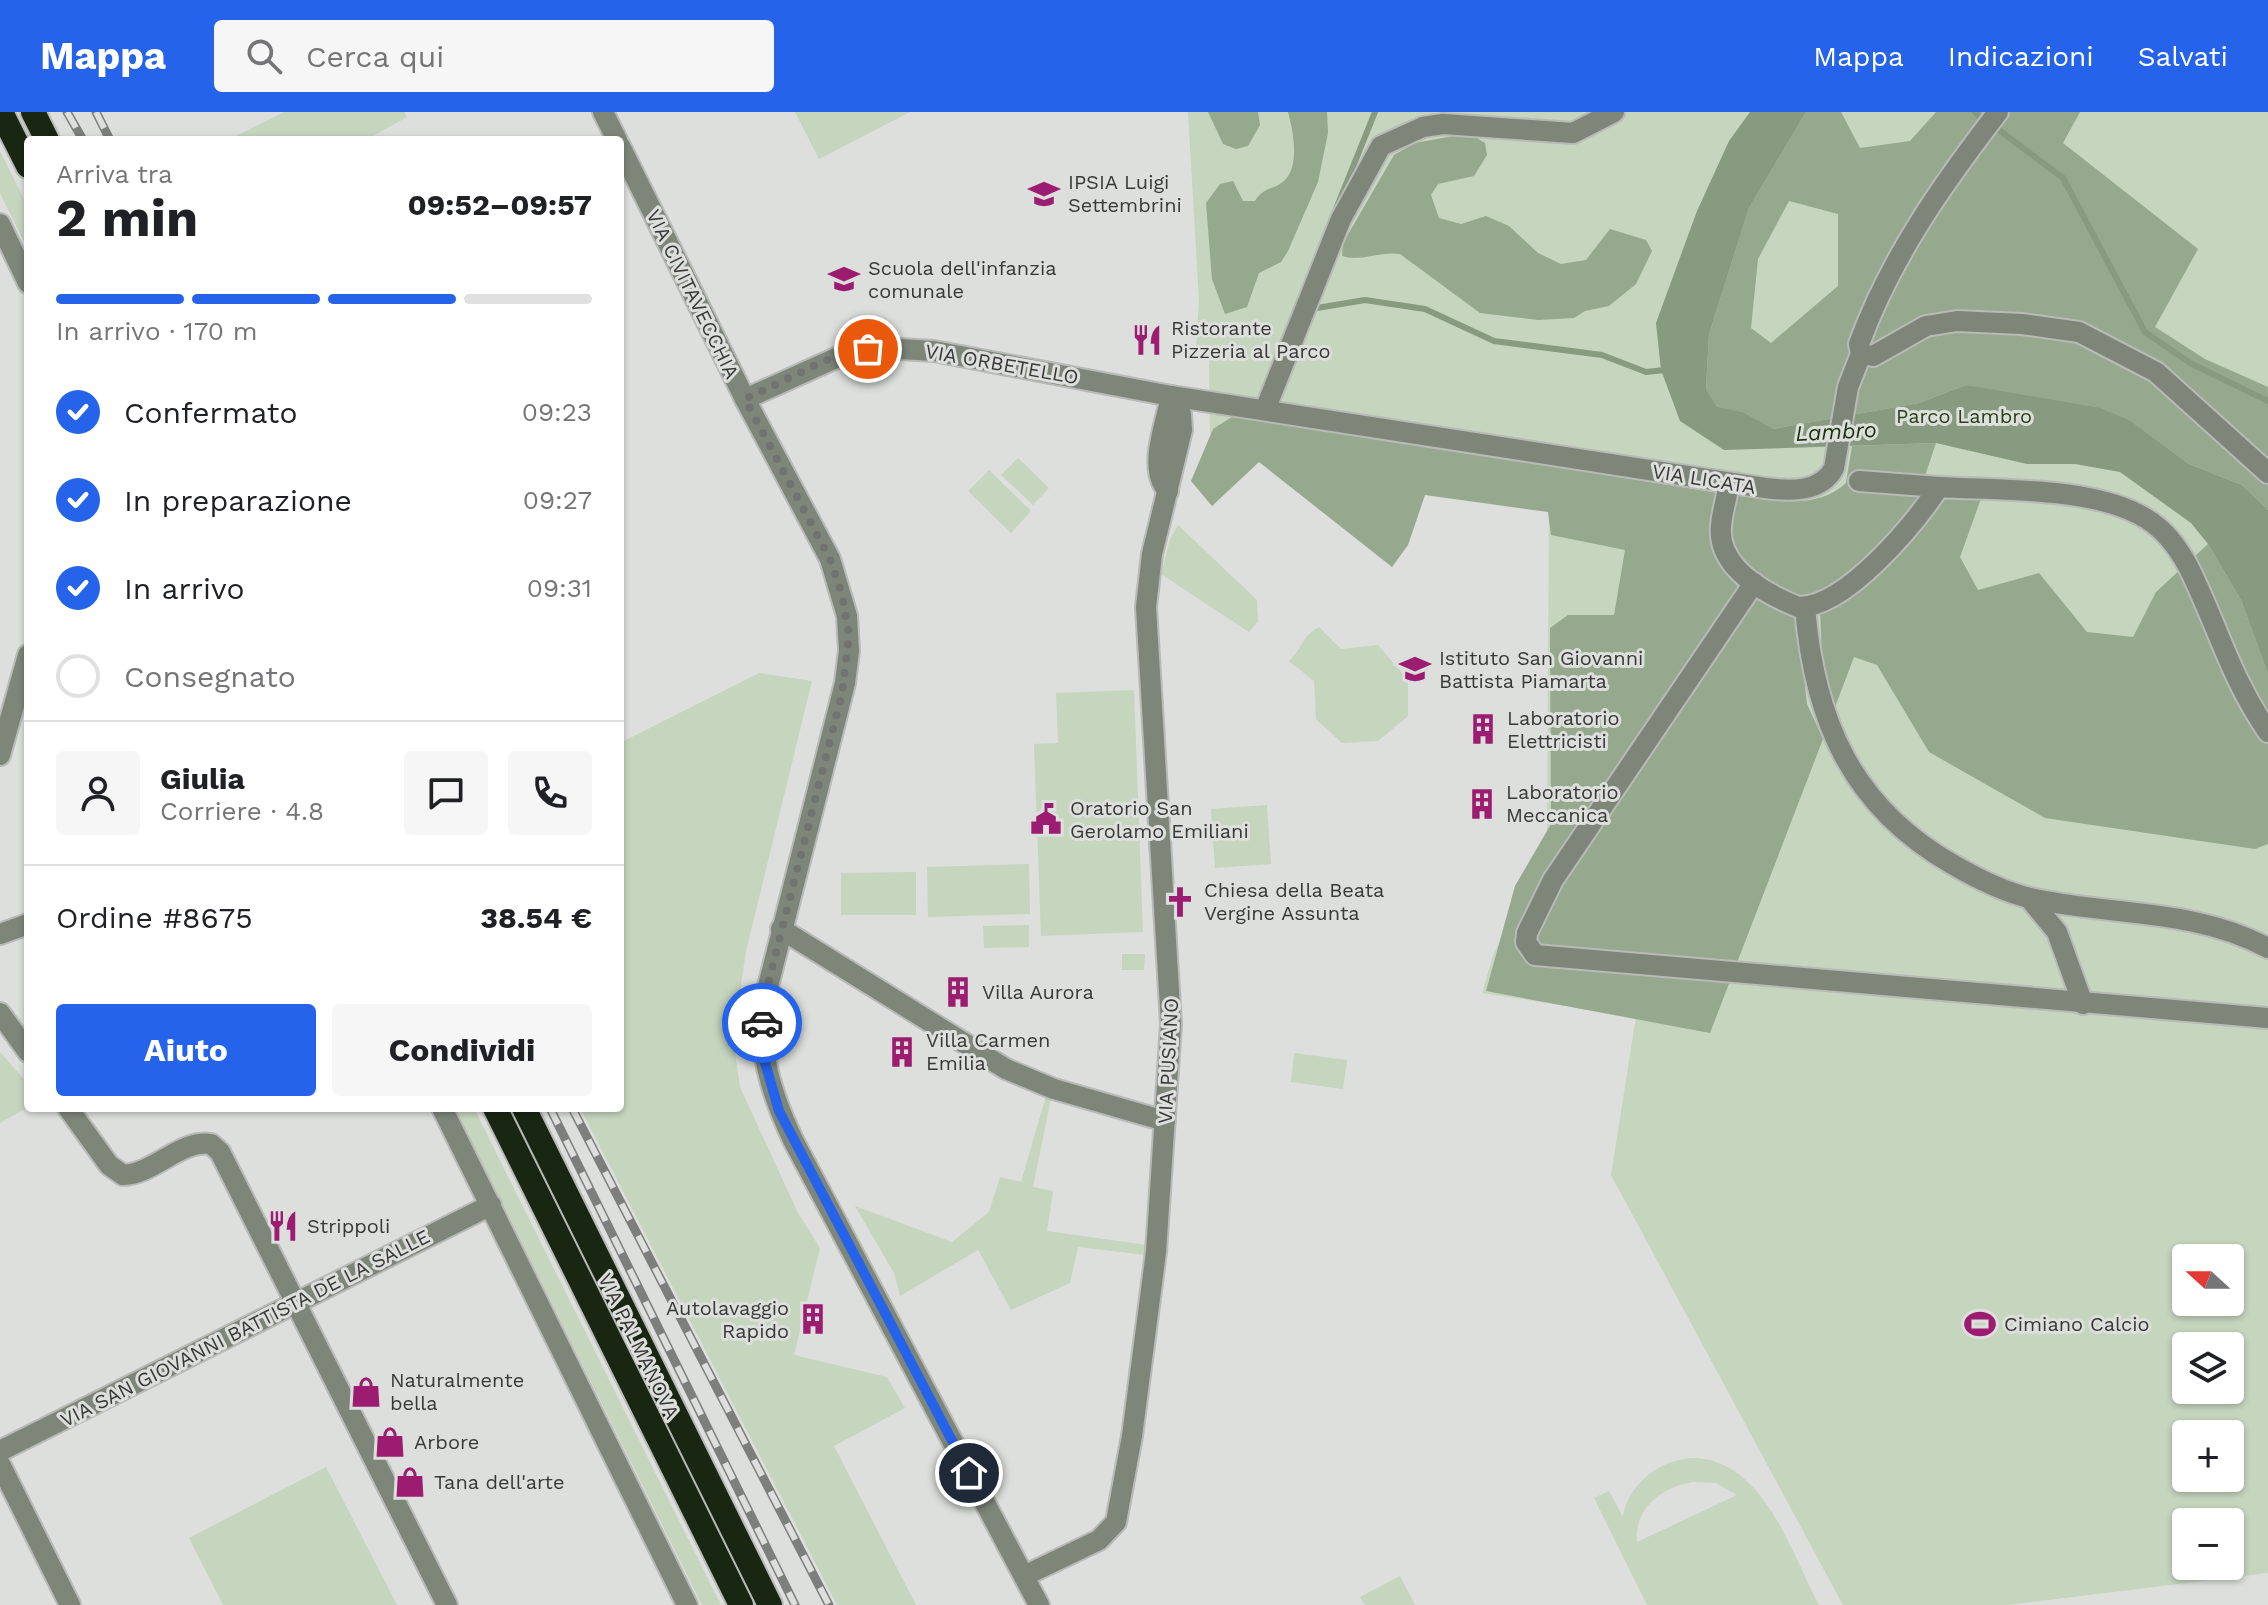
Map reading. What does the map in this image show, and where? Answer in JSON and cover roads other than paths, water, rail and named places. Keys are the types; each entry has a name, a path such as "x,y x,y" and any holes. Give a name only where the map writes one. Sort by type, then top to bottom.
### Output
{"highway":[{"path":"1,112 24,158"},
{"path":"33,112 45,136"},
{"name":"VIA PALMANOVA","path":"497,1112 741,1605"},
{"name":"VIA PALMANOVA","path":"526,1112 770,1605"}],"street":[{"path":"603,112 615,136"},
{"path":"1265,410 1341,219 1381,146 1423,127 1443,124 1573,133 1593,126 1614,112"},
{"name":"VIA LICATA","path":"1171,396 1729,483 1802,489 1831,474 1850,380 1861,354 1859,348 1903,246 1922,214 1998,112"},
{"name":"VIA CIVITAVECCHIA","path":"624,154 745,399 830,559 842,595 849,635 842,694 781,929 762,1023 764,1059 776,1102 1039,1605"},
{"path":"0,224 24,275"},
{"path":"1861,354 1873,356 1926,326 1957,321 2022,324 2079,332 2156,372 2268,473"},
{"name":"VIA ORBETELLO","path":"745,399 839,356 894,348 969,355 1171,396"},
{"name":"VIA PUSIANO","path":"1024,1576 1104,1537 1118,1518 1152,1288 1171,991 1146,607 1150,563 1168,491 1160,481 1158,469 1171,396"},
{"path":"1859,481 2080,497 2118,505 2157,526 2180,550 2197,583 2243,695 2268,732"},
{"path":"1729,483 1721,526 1722,546 1731,565 1790,604 1805,607 1829,596 1873,566 1920,515 1939,487"},
{"path":"1754,583 1553,880 1527,933 1529,948 1535,955 2268,1018"},
{"path":"1805,607 1811,664 1822,710 1846,760 1888,816 1930,851 1971,875 2029,898 2188,920 2237,934 2268,948"},
{"path":"0,755 24,669"},
{"path":"2029,898 2057,932 2083,1004"},
{"path":"0,934 24,925"},
{"path":"781,929 1006,1069 1054,1089 1165,1121"},
{"path":"0,1013 24,1046"},
{"path":"71,1112 112,1168 123,1175 142,1172 196,1145 211,1144 228,1165 447,1605"},
{"path":"444,1112 687,1605"},
{"name":"VIA SAN GIOVANNI BATTISTA DE LA SALLE","path":"0,1451 491,1205"},
{"path":"0,1464 70,1605"}],"water":[{"name":"Lambro","path":"1750,112 1806,112 1749,208 1709,334 1706,390 1717,407 1743,412 1773,429 1919,403 1966,385 2100,408 2131,421 2189,464 2242,485 2268,510 2268,674 2241,600 2208,544 2191,523 2120,472 2075,464 2027,464 1936,443 1724,450 1680,421 1661,370 1656,323 1697,211 1729,141"}],"waterway":[{"path":"1336,209 1375,112"},
{"path":"1975,112 1982,119"},
{"path":"1995,127 2063,178 2145,332 2190,363 2268,401"},
{"path":"1317,308 1365,300 1425,309 1494,341 1602,355 1646,372 1665,370"}],"railway":[{"path":"67,112 81,136"},
{"path":"96,112 108,136"},
{"path":"552,1112 795,1605"},
{"path":"574,1112 829,1605"}],"place":[{"name":"IPSIA Luigi Settembrini","path":"1044,194"},
{"name":"Scuola dell'infanzia comunale","path":"844,279"},
{"name":"Ristorante Pizzeria al Parco","path":"1147,340"},
{"name":"Istituto San Giovanni Battista Piamarta","path":"1415,669"},
{"name":"Laboratorio Elettricisti","path":"1483,729"},
{"name":"Laboratorio Meccanica","path":"1482,804"},
{"name":"Oratorio San Gerolamo Emiliani","path":"1046,819"},
{"name":"Chiesa della Beata Vergine Assunta","path":"1180,902"},
{"name":"Villa Aurora","path":"958,992"},
{"name":"Villa Carmen Emilia","path":"902,1052"},
{"name":"Strippoli","path":"283,1226"},
{"name":"Autolavaggio Rapido","path":"813,1319"},
{"name":"Cimiano Calcio","path":"1980,1324"},
{"name":"Naturalmente bella","path":"366,1392"},
{"name":"Arbore","path":"390,1442"},
{"name":"Tana dell'arte","path":"410,1482"}],"park label":[{"name":"Parco Lambro","path":"1964,416"}]}
